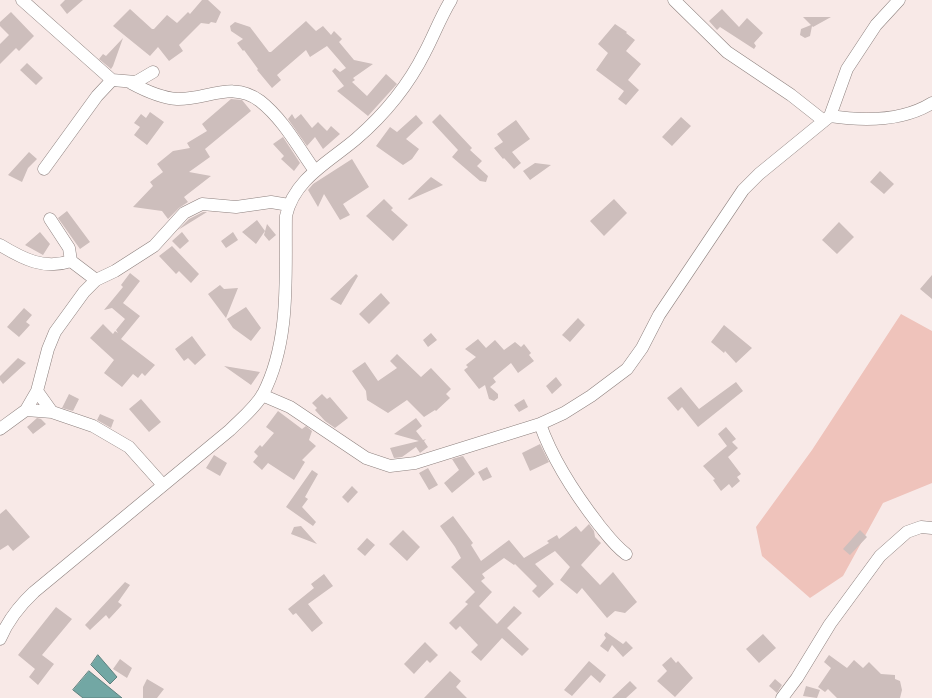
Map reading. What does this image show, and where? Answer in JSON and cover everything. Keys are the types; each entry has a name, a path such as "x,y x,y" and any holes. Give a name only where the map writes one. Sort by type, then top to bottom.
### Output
{"street":[{"path":"22,0 112,80 131,83 166,97 178,99 228,90 244,92 259,100 273,113 315,170"},
{"path":"0,639 8,621 34,592 230,430 250,410 262,395 274,366 280,344 284,312 286,216 296,190 315,170 355,139 386,111 397,98 425,52 451,0"},
{"path":"674,0 728,52 827,118 858,119 888,117 922,109 932,102"},
{"path":"262,395 290,407 366,458 390,466 415,463 540,424 564,413 591,396 626,369 642,348 659,315 742,190 759,174 827,118 853,59 876,25 899,0"},
{"path":"131,83 153,72"},
{"path":"44,169 96,96 112,80"},
{"path":"0,429 26,410 37,391 48,349 55,332 84,292 96,280 115,271 154,246 184,213 196,206 212,204 236,207 271,202 289,205"},
{"path":"50,219 68,248 71,260 96,280"},
{"path":"0,245 35,263 58,265 71,260"},
{"path":"37,391 52,412"},
{"path":"26,410 52,412 93,426 129,447 163,485"},
{"path":"540,424 552,451 574,492 612,544 626,554"},
{"path":"782,698 797,678 830,624 880,556 907,532 921,527 932,528"}],"shaded area":[{"path":"901,314 932,331 932,483 883,503 843,576 810,598 762,556 756,527 812,450"}],"water":[{"path":"98,655 117,677 110,684 91,665"},
{"path":"89,671 122,698 83,698 73,690"}],"building":[{"path":"65,0 83,0 67,14 60,5"},
{"path":"202,0 208,0 221,12 216,23 201,23 179,45 183,51 169,61 158,47 150,56 113,26 130,9 152,29 154,29 167,15 177,23 188,12 190,14"},
{"path":"722,9 739,27 747,18 763,33 754,43 756,46 754,49 720,27 717,30 709,21"},
{"path":"11,12 34,36 19,51 16,48 0,64 0,44 9,35 0,26 0,22"},
{"path":"803,17 831,17 813,27 812,26 810,36 805,38 800,35 801,29 811,25"},
{"path":"306,21 316,31 323,26 331,35 334,31 342,39 339,42 354,60 373,64 353,78 355,80 352,82 367,96 386,74 397,84 368,116 337,91 344,86 332,71 335,68 340,72 346,68 327,46 310,57 306,50 277,75 281,80 272,88 257,70 258,69 244,50 243,51 237,43 243,39 231,31 230,26 235,22 250,27 269,52 271,52"},
{"path":"615,24 627,32 626,33 635,40 626,51 641,64 628,80 639,90 626,105 618,99 624,91 596,70 608,53 598,44"},
{"path":"123,38 111,69 99,59 103,54 106,56"},
{"path":"27,63 43,78 36,85 20,70"},
{"path":"231,99 242,100 251,111 205,149 210,157 189,172 211,176 184,197 188,202 179,208 168,219 162,211 133,207 153,186 150,182 163,172 157,164 173,151 190,148 187,143 207,131 202,124"},
{"path":"150,112 164,122 147,145 134,135 140,127 134,123 141,114 146,118"},
{"path":"292,114 295,119 301,114 312,128 318,122 327,131 331,126 340,134 323,149 315,137 307,146 288,119"},
{"path":"440,114 472,148 470,150 482,161 477,166 488,176 486,182 480,181 452,157 458,150 432,122"},
{"path":"416,115 423,123 406,139 419,149 412,159 403,165 376,146 390,127 397,132"},
{"path":"681,117 691,126 672,146 662,137"},
{"path":"516,120 530,139 512,152 521,163 514,169 494,148 503,142 497,134"},
{"path":"283,137 300,163 294,171 281,159 284,156 273,144"},
{"path":"29,152 37,159 28,168 22,182 8,175"},
{"path":"352,159 369,187 343,204 350,215 340,220 324,194 318,207 308,190 313,184"},
{"path":"535,163 551,165 530,180 523,171"},
{"path":"880,171 894,184 884,194 870,182"},
{"path":"431,177 443,185 409,200 408,199"},
{"path":"384,199 393,208 391,210 408,225 393,241 366,216"},
{"path":"614,199 627,213 604,236 590,221"},
{"path":"67,211 90,242 80,249 58,218"},
{"path":"203,212 207,212 178,230 189,219"},
{"path":"257,220 265,231 256,244 242,232"},
{"path":"839,222 854,237 837,254 822,240"},
{"path":"267,224 276,235 269,241 264,235"},
{"path":"40,232 50,244 43,255 25,245"},
{"path":"182,232 189,241 180,249 172,241"},
{"path":"233,232 238,240 226,248 221,241"},
{"path":"172,246 199,274 191,283 179,271 176,274 159,256"},
{"path":"130,273 140,281 123,303 140,316 121,339 155,365 145,376 142,373 138,378 133,374 122,387 104,373 114,360 90,338 103,324 113,334 115,331 118,333 116,330 125,319 112,308 104,310 123,287 121,285"},
{"path":"356,274 358,276 341,305 330,299"},
{"path":"932,275 932,299 920,289"},
{"path":"220,285 224,289 238,288 226,318 208,294"},
{"path":"381,293 390,303 369,324 359,314"},
{"path":"246,307 261,328 251,341 233,328 227,319"},
{"path":"24,308 32,315 26,322 30,325 19,337 7,327"},
{"path":"578,318 585,325 570,342 562,335"},
{"path":"724,325 752,348 736,363 725,351 724,353 711,342"},
{"path":"431,333 437,340 428,347 423,340"},
{"path":"192,336 206,355 195,365 188,358 184,361 175,349"},
{"path":"478,339 486,348 495,340 504,350 515,342 521,347 524,344 531,353 529,355 534,361 518,373 511,363 493,378 496,382 490,387 498,394 498,398 494,401 489,399 485,385 479,389 464,370 468,367 466,365 476,357 465,349"},
{"path":"397,354 421,377 431,368 451,389 446,394 450,398 436,411 435,410 424,417 407,400 388,413 367,400 366,391 352,371 365,362 378,381 397,368 390,361"},
{"path":"18,358 26,363 3,384 0,380 0,376"},
{"path":"224,366 260,372 251,385"},
{"path":"556,377 562,385 552,394 546,386"},
{"path":"736,382 743,391 698,427 682,407 678,411 667,398 681,387 699,409"},
{"path":"69,394 79,399 73,411 62,408"},
{"path":"322,394 327,399 330,397 348,418 335,428 325,421 315,410 317,408 312,403"},
{"path":"141,399 161,422 149,432 129,409"},
{"path":"524,399 528,407 519,412 514,405"},
{"path":"278,411 302,429 306,426 312,431 309,440 316,446 302,460 305,462 294,480 268,463 262,470 253,462 258,456 254,452 260,445 262,447 274,433 266,427"},
{"path":"100,414 114,420 111,428 97,420"},
{"path":"37,418 41,419 46,424 33,434 27,427"},
{"path":"416,418 422,426 416,431 423,440 426,439 424,441 428,447 420,453 416,447 402,457 394,458 390,448 419,441 394,434"},
{"path":"726,427 736,439 732,442 738,448 728,457 741,474 737,477 740,481 732,488 729,484 721,491 713,480 715,479 703,466 727,446 718,434"},
{"path":"540,444 549,462 530,471 522,453"},
{"path":"214,455 227,463 220,476 206,468"},
{"path":"463,456 475,474 452,493 444,483 459,470 452,459"},
{"path":"487,467 492,477 483,481 478,472"},
{"path":"428,468 438,485 429,490 419,473"},
{"path":"312,470 318,474 305,497 308,499 302,507 316,522 313,526 286,507"},
{"path":"352,486 358,492 348,503 342,497"},
{"path":"6,509 30,537 13,551 8,545 0,550 0,514"},
{"path":"453,516 473,543 471,545 481,561 509,540 524,558 549,543 547,541 557,535 559,539 576,526 581,532 589,524 594,531 595,537 601,543 581,565 600,585 613,572 637,602 625,613 615,611 607,618 582,588 577,594 560,580 570,567 555,551 535,564 554,584 539,598 532,591 537,586 515,564 514,565 504,558 482,574 485,578 481,581 492,592 479,606 497,624 514,606 522,613 507,628 529,649 522,656 502,638 481,661 471,652 478,645 460,626 456,630 449,623 468,604 465,602 475,592 451,567 461,558 440,526"},
{"path":"301,526 317,544 291,534 294,527"},
{"path":"403,530 420,547 407,561 389,544"},
{"path":"860,530 867,537 850,555 843,549"},
{"path":"367,538 375,545 365,556 357,549"},
{"path":"324,574 333,586 308,604 323,623 312,632 296,613 293,615 288,609 314,588 311,584"},
{"path":"125,582 130,585 118,602 122,605 109,619 106,615 90,630 85,625"},
{"path":"56,607 72,619 42,655 54,664 38,685 29,677 35,669 18,655"},
{"path":"606,632 623,644 626,641 633,648 623,657 612,645 608,652 600,646 606,638 604,635"},
{"path":"763,634 776,648 759,663 746,649"},
{"path":"425,642 438,655 430,663 427,660 414,674 404,664"},
{"path":"829,655 847,668 854,660 863,668 869,662 881,674 895,675 895,679 900,681 902,690 900,698 837,698 828,689 825,692 818,687 831,668 824,662"},
{"path":"671,657 676,663 678,661 693,678 675,697 657,681 667,671 662,665"},
{"path":"120,659 132,668 127,678 113,669"},
{"path":"589,661 606,675 600,683 591,675 572,696 564,690"},
{"path":"450,671 461,681 456,687 467,698 424,698"},
{"path":"147,679 164,689 157,698 143,698 143,687"},
{"path":"775,679 782,685 777,693 769,686"},
{"path":"630,681 637,688 626,698 612,698"},
{"path":"806,686 820,690 817,698 803,696"}]}
